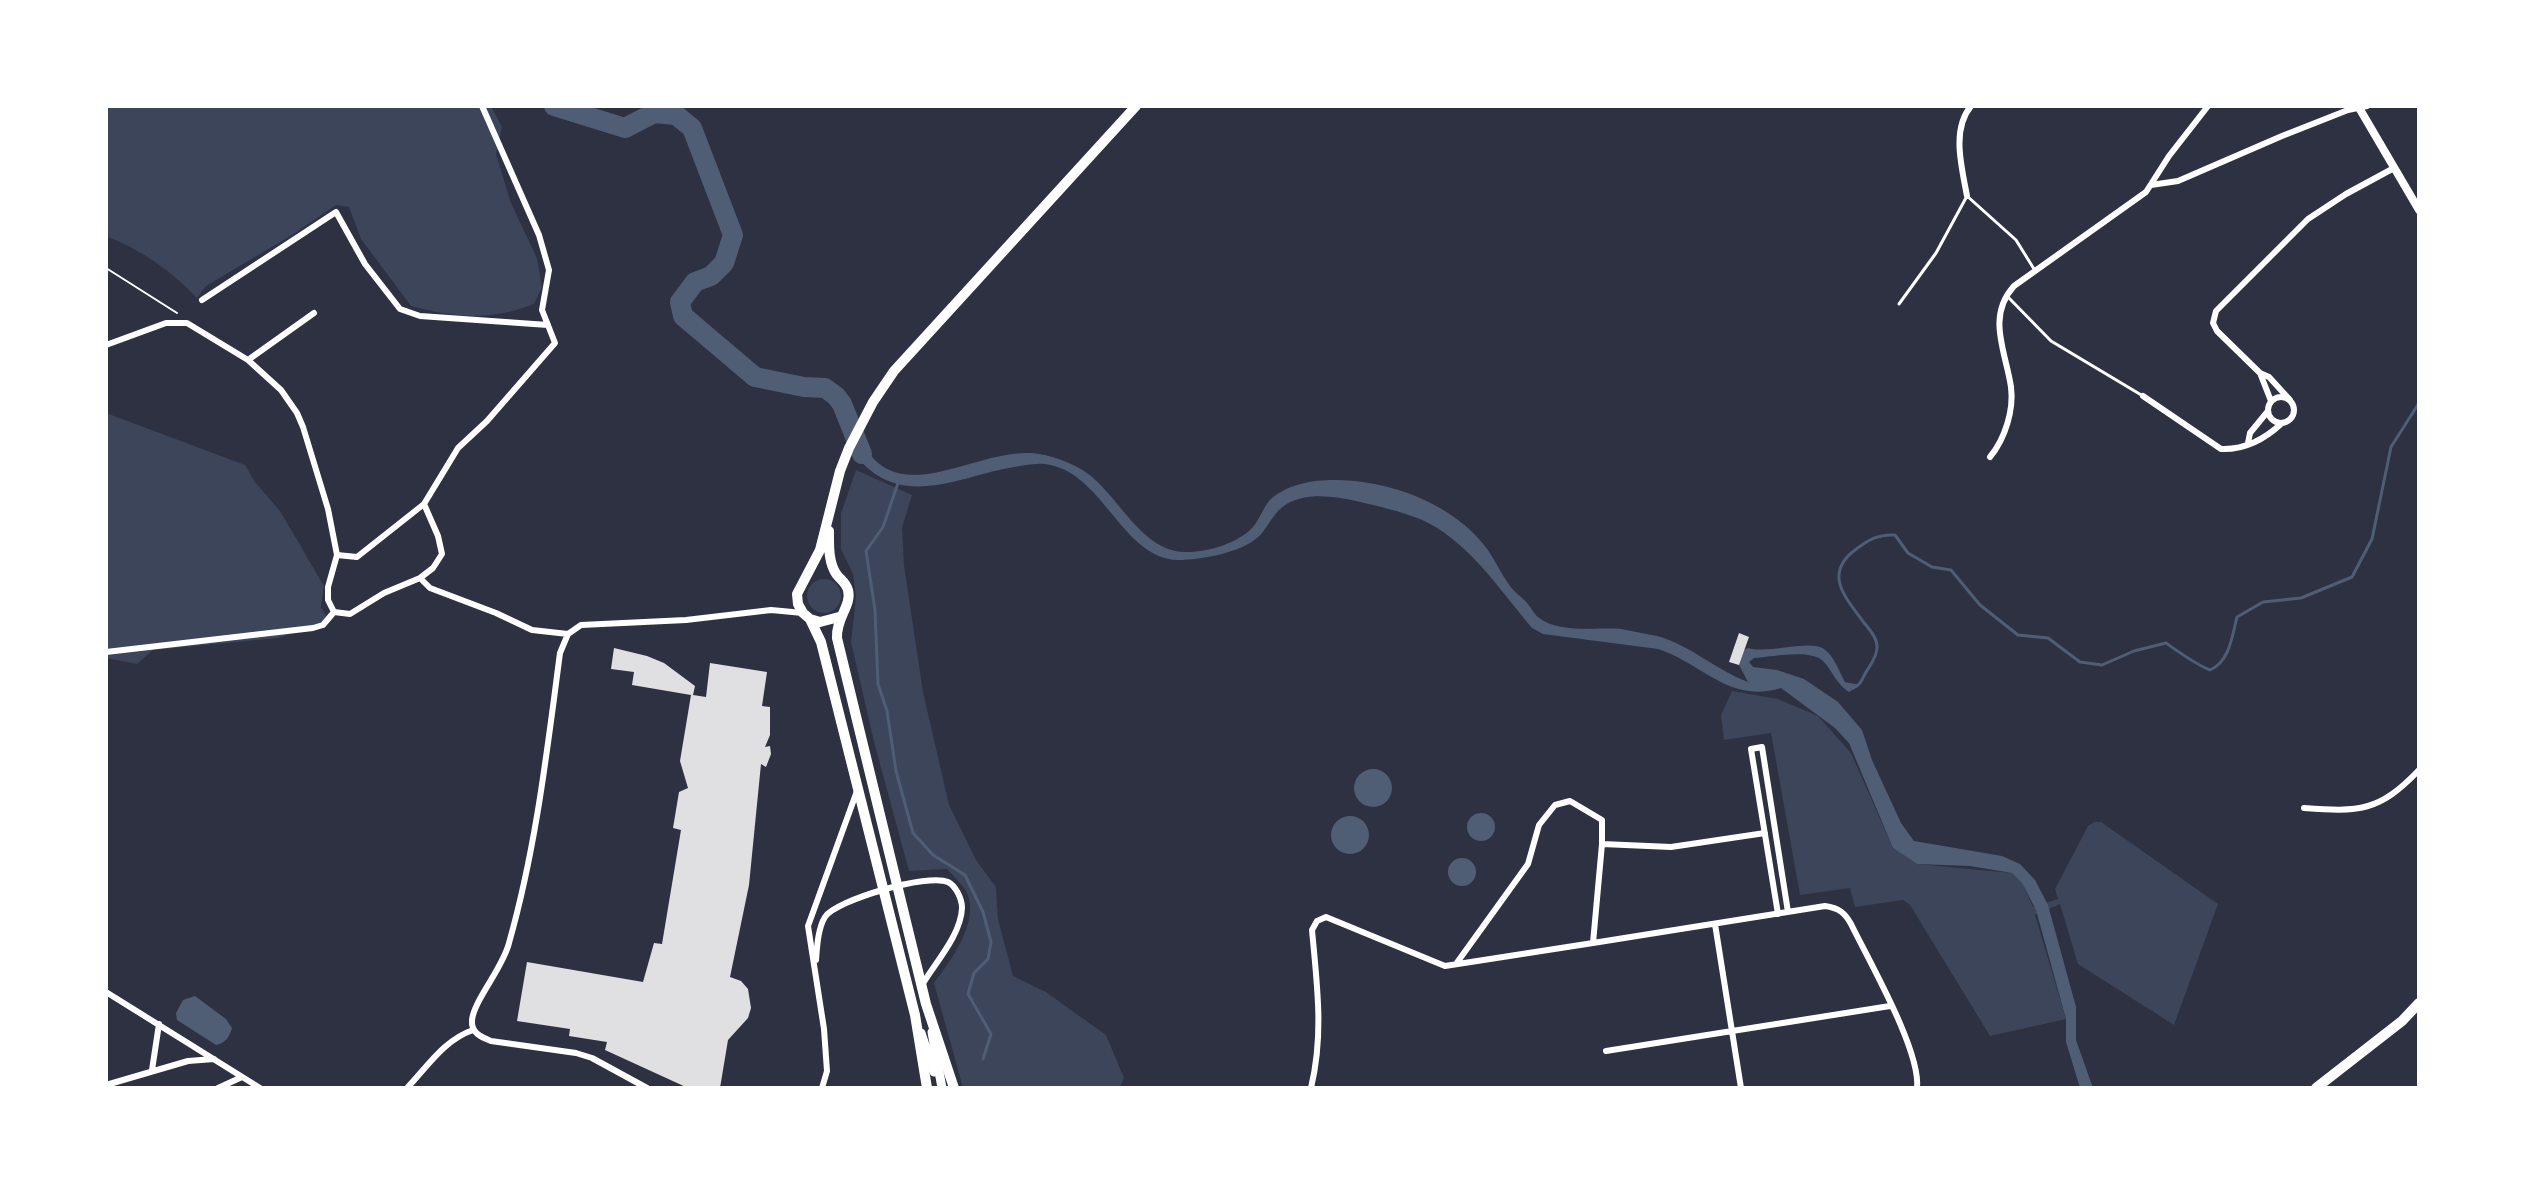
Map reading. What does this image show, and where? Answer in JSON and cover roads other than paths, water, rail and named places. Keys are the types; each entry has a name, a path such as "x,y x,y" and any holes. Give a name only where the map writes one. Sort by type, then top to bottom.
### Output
{"main road":[{"path":"941,1088 915,1015 821,642 797,594 820,550 840,471 873,402 914,346 1136,106"},
{"path":"806,616 820,622 839,617 849,599 848,589 836,574 829,556 829,517"},
{"path":"807,576 816,571 836,574"},
{"path":"839,617 837,638 922,985 941,1088"},
{"path":"2316,1088 2402,1021 2419,1003"},
{"path":"926,1004 954,1088"},
{"path":"2402,1021 2419,1012"},
{"path":"915,1015 927,1088"}],"street":[{"path":"337,555 357,557 424,504 458,448 487,421 555,343 542,310 549,270 542,247 482,106"},
{"path":"1967,196 1960,160 1960,129 1971,106"},
{"path":"1990,457 2009,418 2012,403 2011,386 1998,334 2006,295 2035,270 2146,192 2208,106"},
{"path":"2151,185 2178,181 2282,136 2362,107 2419,210"},
{"path":"2143,396 2221,449 2236,450 2258,441 2293,416 2294,408 2290,400 2217,331 2213,323 2216,311 2308,219 2394,168"},
{"path":"202,300 336,212 365,264 400,309 420,316 548,325"},
{"path":"248,360 314,313"},
{"path":"106,345 166,323 187,323 248,360 281,390 297,413 328,509 337,555 328,587 328,600 334,612"},
{"path":"2248,443 2250,433 2268,411 2271,401 2260,373"},
{"path":"2271,401 2278,397 2290,400"},
{"path":"2268,411 2271,419 2282,423"},
{"path":"334,612 350,614 384,593 420,578 433,568 442,554 424,504"},
{"path":"420,578 430,588 532,630 568,634"},
{"path":"647,1088 592,1058 491,1041 478,1036 473,1030 472,1021 507,953 524,891 541,802 560,653 568,634 581,625 686,620 771,610 806,616"},
{"path":"106,652 313,628 323,625 334,612"},
{"path":"1778,914 1751,749 1762,747 1788,912"},
{"path":"2304,808 2343,811 2370,808 2419,770"},
{"path":"822,1088 827,1071 824,1029 808,926 857,789"},
{"path":"1456,964 1528,864 1539,825 1555,805 1570,801 1602,820 1593,943"},
{"path":"1602,844 1671,847 1765,833"},
{"path":"815,963 825,917 841,904 914,882 949,882 959,893 962,907 955,930 922,985"},
{"path":"1311,1088 1321,1019 1312,930 1317,921 1326,917 1445,966 1825,906 1836,908 1846,915 1912,1052 1917,1088"},
{"path":"1715,924 1741,1088"},
{"path":"106,992 260,1088"},
{"path":"1606,1051 1890,1006"},
{"path":"152,1070 159,1024"},
{"path":"407,1088 440,1050 460,1034 473,1030"},
{"path":"106,1085 188,1061 214,1059"},
{"path":"218,1088 242,1077"}],"lane":[{"path":"1899,304 1955,223 1967,196 2016,240 2035,270"},
{"path":"2006,295 2051,341 2143,396"}],"waterway":[{"path":"554,106 625,128 654,113 676,115 692,128 733,235 724,263 711,276 695,282 680,302 683,316 755,377 825,388 836,396 862,454"},
{"path":"1853,688 1860,683 1873,661 1877,643 1845,596 1839,578 1840,569 1845,559 1860,546 1874,538 1889,535 1895,535 1908,553 1932,567 1951,570 1980,605 2018,635 2048,638 2080,662 2102,665 2134,651 2166,643 2210,670 2226,654 2237,617 2263,602 2301,598 2352,577 2372,539 2391,447 2419,403"},
{"path":"898,483 883,527 866,551 875,610 878,684 887,711 896,771 913,833 933,855 965,875 983,912 991,942 988,959 974,973 968,994 991,1034 983,1059"}]}
